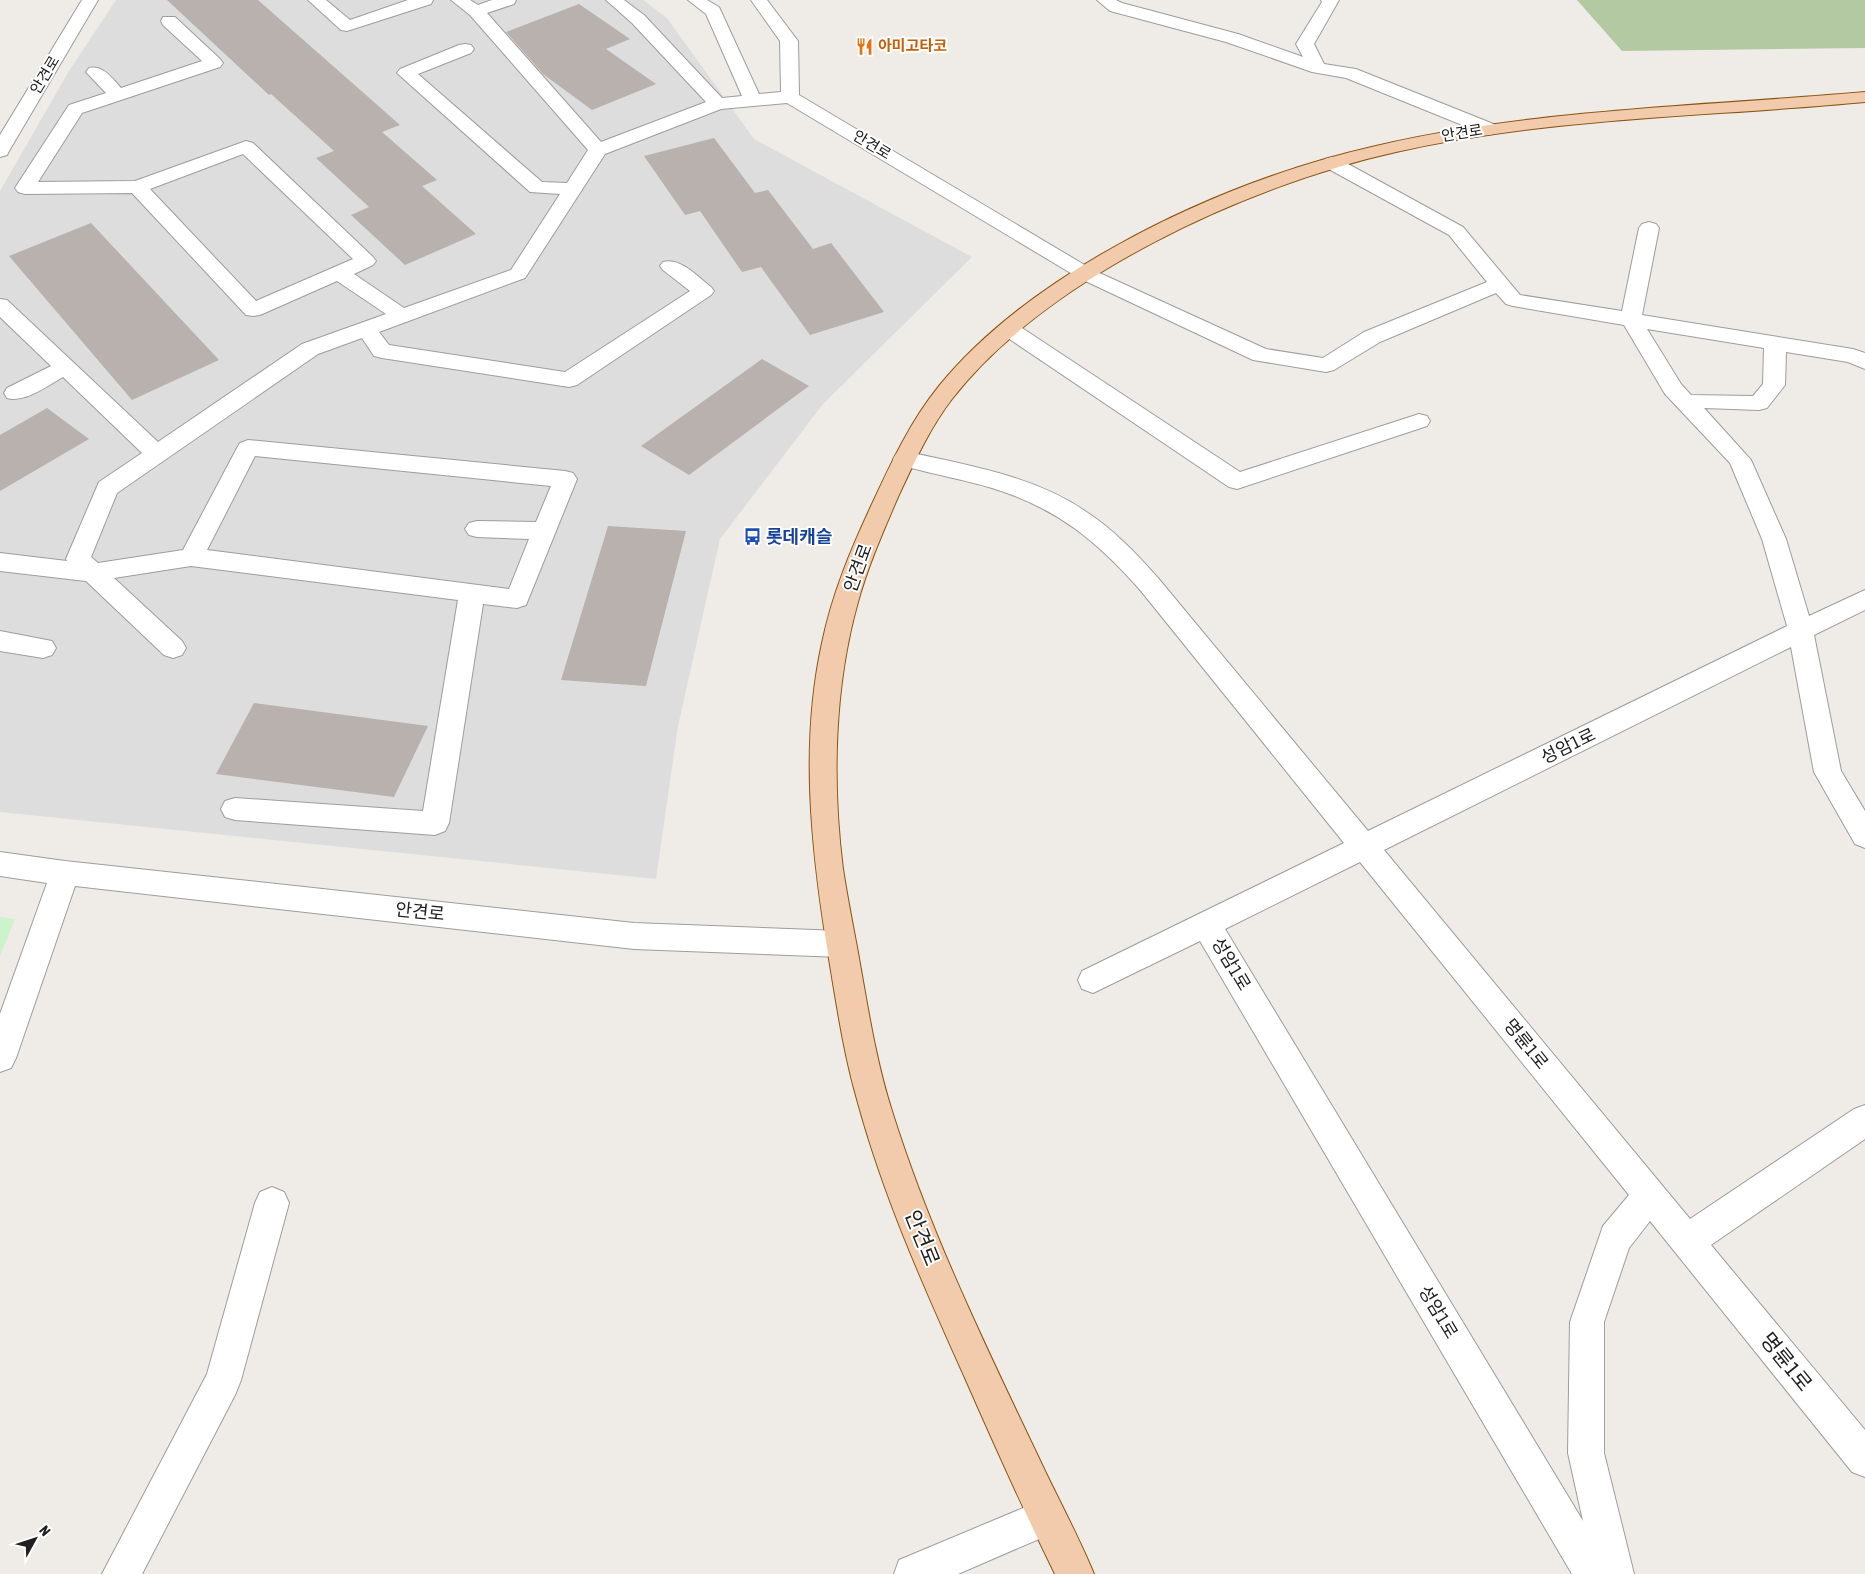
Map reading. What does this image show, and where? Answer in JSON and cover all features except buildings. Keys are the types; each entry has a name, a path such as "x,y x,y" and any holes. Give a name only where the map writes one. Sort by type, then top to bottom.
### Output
{"main road":[{"name":"안견로","path":"1075,1574 953,1312 922,1240 898,1176 874,1106 856,1030 829,872 825,804 824,735 828,692 840,619 865,546 904,459 925,420 953,385 1009,329 1086,274 1151,237 1220,204 1283,179 1332,163 1430,139 1489,129 1632,114 1817,103 1865,98"}],"street":[{"name":"안견로","path":"0,150 90,0"},
{"path":"316,0 347,26 425,0"},
{"path":"459,0 476,11 598,150"},
{"path":"476,11 508,0"},
{"path":"614,0 638,19 718,104"},
{"path":"696,0 712,11 753,100"},
{"path":"173,648 78,559 107,488 310,349 518,274 598,150 718,104 790,97 789,41 759,0"},
{"path":"1105,0 1116,7 1232,38 1318,68 1350,73 1489,129"},
{"path":"1318,68 1305,44 1331,2 1329,0"},
{"path":"138,187 253,310 366,261 246,147 138,187 25,188 75,109 214,63 168,21"},
{"path":"465,49 406,72 537,188 573,189"},
{"path":"95,72 118,95"},
{"name":"안견로","path":"790,97 1086,274"},
{"path":"1332,163 1456,231 1513,300 1853,356 1865,362"},
{"path":"1648,228 1631,319 1673,389 1740,460 1774,539 1801,631 1828,772 1865,836"},
{"path":"366,329 382,351 569,380 704,291 670,266"},
{"path":"339,273 402,316"},
{"path":"1086,274 1261,355 1326,366 1372,337 1500,284"},
{"path":"0,305 157,454"},
{"path":"1009,329 1237,481 1418,421"},
{"path":"1686,403 1696,400 1759,403 1774,385 1775,343"},
{"path":"15,393 66,367"},
{"path":"0,562 94,573 191,557 517,599 565,479 248,448 191,557"},
{"name":"명륜1로","path":"904,459 995,481 1054,503 1103,537 1125,556 1865,1459"},
{"path":"478,529 544,531"},
{"path":"235,809 435,823 472,593"},
{"name":"성암1로","path":"1594,1574 1206,924 1865,599"},
{"path":"0,640 43,648"},
{"name":"안견로","path":"0,864 64,873 634,936 842,944"},
{"path":"0,1058 64,873"},
{"path":"1093,980 1206,924"},
{"path":"1687,1241 1865,1120"},
{"path":"1615,1574 1586,1453 1587,1322 1615,1238 1650,1195"},
{"path":"121,1574 224,1380 272,1203"},
{"path":"913,1574 1047,1517"}],"shaded area":[{"path":"116,0 643,0 667,18 754,139 972,257 823,404 720,539 678,726 656,879 0,812 0,191 69,71"}],"green space":[{"path":"1577,0 1865,0 1865,48 1622,51"},
{"path":"0,917 15,919 0,956"}],"place":[{"name":"아미고타코","path":"864,46"},
{"name":"롯데캐슬","path":"752,537"}]}
